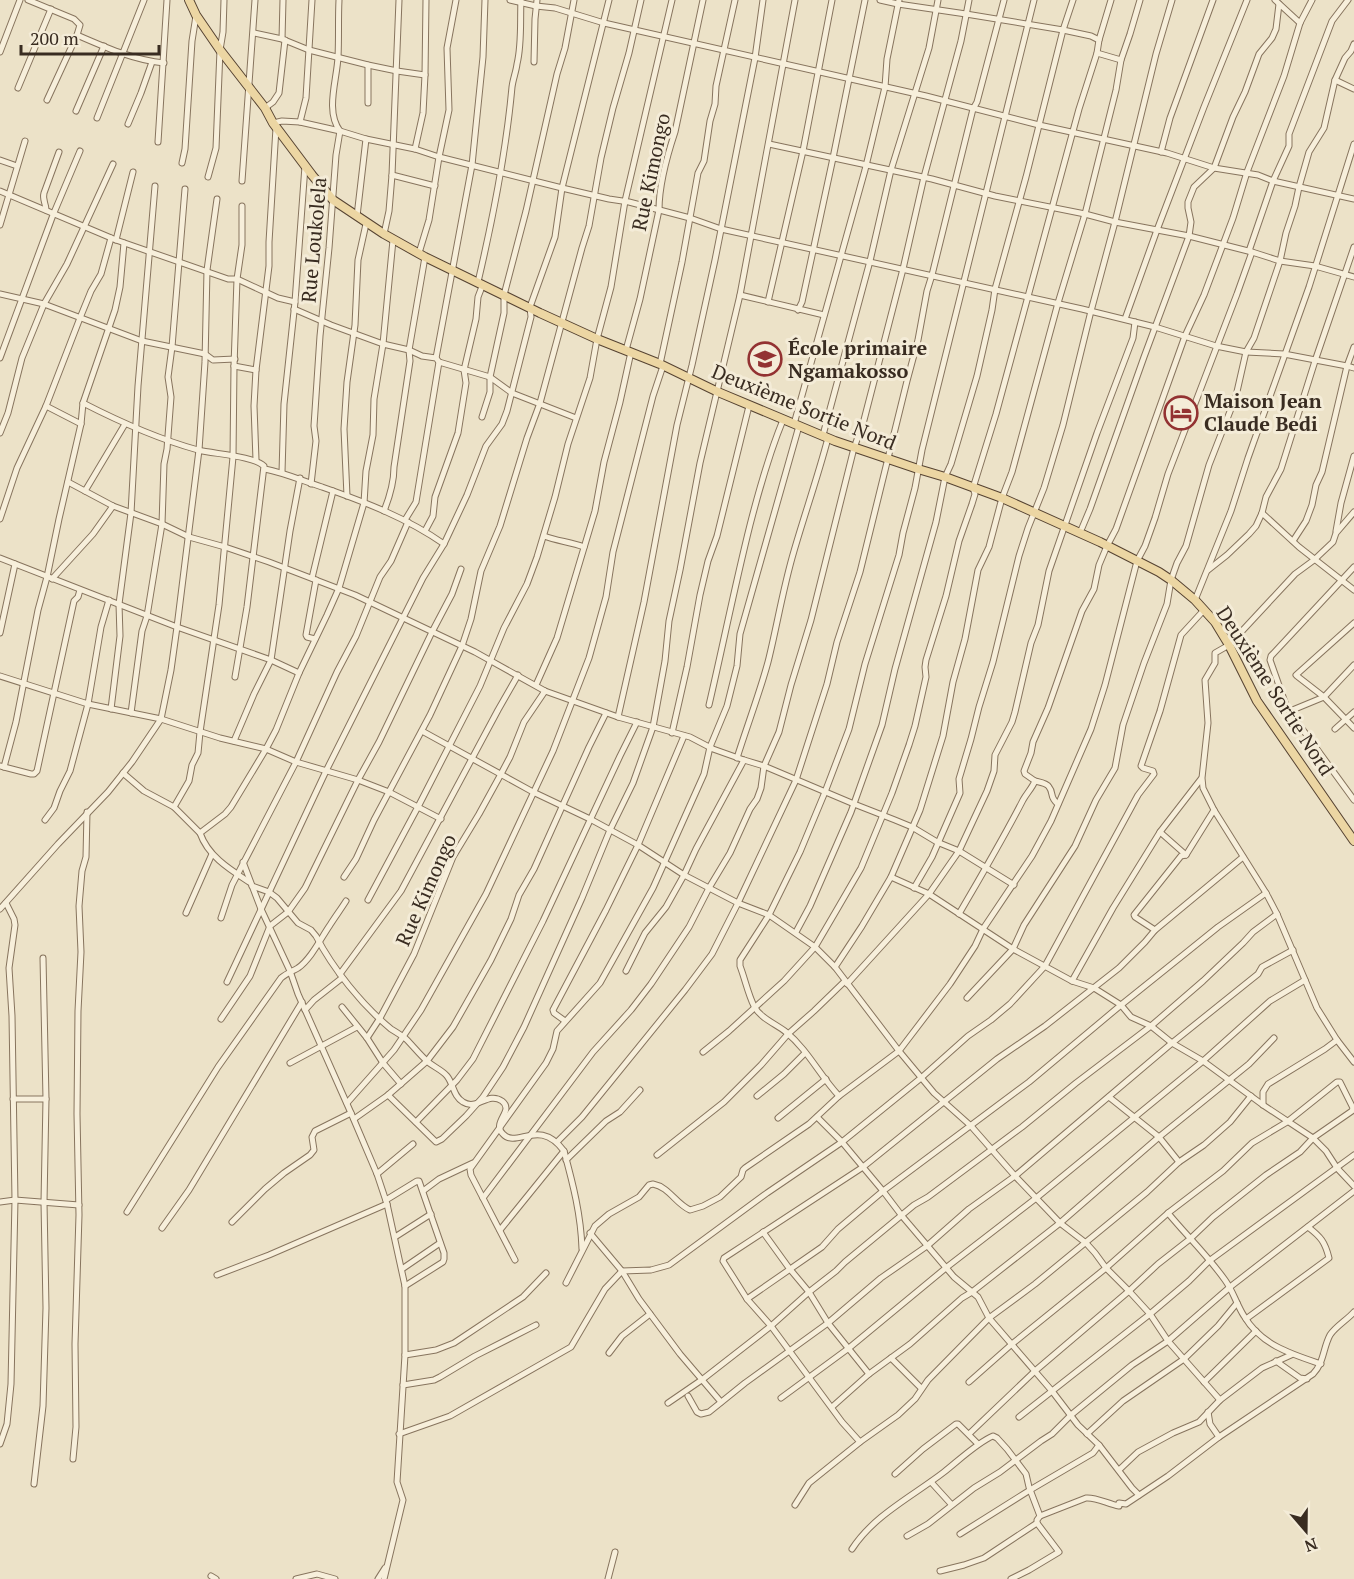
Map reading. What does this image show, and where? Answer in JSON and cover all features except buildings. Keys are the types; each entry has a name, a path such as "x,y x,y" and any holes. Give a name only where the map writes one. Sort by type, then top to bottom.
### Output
{"main road":[{"name":"Deuxième Sortie Nord","path":"189,0 196,15 220,50 265,108 304,166 333,200 393,240 597,339 662,365 749,406 854,448 1002,498 1107,546 1171,580 1195,600 1215,622 1230,645 1257,701 1354,840"}],"street":[{"path":"0,52 20,0"},
{"path":"28,0 77,20 80,27 47,100"},
{"path":"97,117 144,0"},
{"path":"158,142 167,0"},
{"path":"208,177 216,148 224,0"},
{"path":"242,181 255,0"},
{"path":"265,108 276,99 279,93 284,0"},
{"path":"300,122 306,98 312,0"},
{"name":"Rue Loukolela","path":"312,484 321,321 340,131 335,124 333,104 338,57 339,0"},
{"path":"384,234 389,211 392,175 399,0"},
{"path":"415,149 423,112 426,0"},
{"path":"384,511 394,478 422,255 449,110 447,48 456,0"},
{"path":"221,918 237,874 296,762 356,636 369,601 391,561 416,502 437,360 472,165 483,57 485,0"},
{"path":"510,0 537,3 604,23 945,101 1161,152 1214,168 1247,172 1274,181 1354,199"},
{"path":"482,417 490,392 490,377 504,313 504,295 513,266 574,0"},
{"path":"227,982 326,771 423,578 444,544 467,495 486,446 502,424 531,317 530,307 555,237 562,188 609,0"},
{"path":"344,877 356,859 374,820 422,731 462,646 471,619 481,571 500,526 540,403 589,226 613,108 641,0"},
{"path":"368,900 480,686 527,584 544,536 568,444 590,378 597,339 611,287 625,201 672,0"},
{"name":"Rue Kimongo","path":"536,685 557,638 597,503 659,210 668,153 675,132 703,0"},
{"path":"347,1103 404,1037 486,894 553,751 589,658 606,597 613,552 662,365 698,173 704,161 715,104 716,86 735,0"},
{"path":"618,717 644,602 670,457 721,229 755,58 763,0"},
{"path":"388,1095 436,1142 442,1140 476,1105 503,1067 525,1027 610,830 633,783 653,728 669,621 700,463 740,295 795,0"},
{"path":"768,302 803,151 832,0"},
{"path":"798,310 802,302 865,0"},
{"path":"880,0 1063,30 1100,39"},
{"path":"626,971 645,933 666,907 684,875 740,759 768,662 788,574 812,490 818,477 891,170 929,48 938,0"},
{"path":"483,1198 593,1052 651,984 689,927 730,853 761,788 764,766 779,732 811,620 854,448 864,420 924,177 961,41 969,0"},
{"path":"557,1142 582,1117 712,954 796,780 860,572 918,340 927,291 973,109 977,102 1004,0"},
{"path":"839,1096 806,1053 788,1034 754,1007 740,960 769,915 800,852 849,729 868,654 899,555 1034,0"},
{"path":"796,932 810,906 854,804 882,724 936,522 945,477 977,376 995,289 1063,30 1073,0"},
{"path":"703,1052 784,981 814,947 861,868 892,793 915,726 926,677 926,660 946,596 959,541 975,494 973,488 996,414 1111,0"},
{"path":"834,967 891,877 920,810 943,736 978,570 989,547 1002,498 1012,472 1085,214 1116,90 1121,60 1140,0"},
{"path":"914,888 932,857 960,793 959,778 993,662 1018,556 1044,488 1063,425 1172,0"},
{"path":"1161,152 1170,118 1214,0"},
{"path":"1125,319 1157,230 1247,0"},
{"path":"1058,804 1052,798 1047,784 1035,781 1025,774 1033,742 1048,708 1082,611 1094,589 1099,565 1116,530 1185,336 1204,295 1233,218 1300,23 1312,0"},
{"path":"566,1283 590,1233 600,1221 639,1197 649,1185 653,1184 663,1188 687,1210 704,1206 720,1197 741,1177 745,1168 809,1124 839,1096 899,1052 950,984 1032,856 1051,821 1091,729 1105,685 1137,561 1153,524 1168,474 1237,294 1274,181 1289,146 1289,134 1332,21 1348,0"},
{"path":"425,531 433,516 435,497 458,433 466,383 464,370 476,319 501,172 511,106 512,83 518,64 521,1"},
{"path":"515,1260 470,1169 546,1063 557,1031 600,983 608,970 653,888 704,774 710,747 727,706 737,666 740,634 866,165 885,87 898,2"},
{"path":"1277,2 1300,23"},
{"path":"1079,533 1090,509 1189,236 1191,222 1188,202 1194,188 1214,168 1256,61 1272,38 1276,29 1277,2"},
{"path":"534,62 537,3"},
{"path":"18,88 51,9"},
{"path":"182,163 196,15"},
{"path":"254,33 368,65 425,75"},
{"path":"77,35 123,54 164,63"},
{"path":"967,998 1013,949 1024,925 1075,846 1114,768 1123,725 1167,604 1171,580 1186,546 1209,465 1236,396 1246,352 1254,338 1280,261 1310,152 1324,128 1335,80 1354,44"},
{"path":"76,111 104,46"},
{"path":"1097,53 1121,60"},
{"path":"128,124 152,62"},
{"path":"368,65 368,103"},
{"path":"1335,80 1354,89"},
{"path":"256,460 254,406 256,370 269,266 275,125 282,120 340,131 562,188 625,201 690,218 721,229 1125,319 1216,346 1246,352 1284,354 1354,368"},
{"path":"357,216 366,139"},
{"path":"0,225 25,141"},
{"path":"769,144 924,177 1115,222 1189,236 1280,261 1315,266 1354,277"},
{"path":"1195,600 1231,511 1354,144"},
{"path":"0,358 53,215 80,151"},
{"path":"46,210 44,193 59,152"},
{"path":"0,160 17,166"},
{"path":"0,433 8,413 22,358 44,304 67,264 113,164"},
{"path":"282,472 285,404 295,305 304,166"},
{"path":"0,519 17,468 46,406 80,318 101,274 114,239 133,172"},
{"path":"392,175 435,186"},
{"path":"111,710 120,636 119,604 131,513 155,186"},
{"path":"131,713 142,632 147,616 162,524 164,464 171,397 168,377 185,189"},
{"path":"0,191 124,243 228,279 237,279 295,305 321,321 383,344 409,350 490,377 512,393 576,418"},
{"path":"0,909 87,812 108,792 161,719 171,670 199,450 207,270 217,199"},
{"path":"174,807 189,781 192,765 198,753 219,605 233,457 237,279 242,245 242,206"},
{"path":"347,496 344,429 347,382 354,333 358,260 366,224"},
{"path":"200,834 231,807 266,749 339,588 364,502 393,240"},
{"path":"80,590 74,602 37,771 31,774 2,766 24,684 38,610 50,578 59,519 81,424 83,403 115,310 120,287 124,243"},
{"path":"1205,575 1249,534 1262,513 1266,497 1281,469 1354,247"},
{"path":"0,294 44,304 142,341 205,354 213,360 234,363 256,370"},
{"path":"740,295 824,315"},
{"path":"657,1155 724,1102 788,1034 846,982 928,894 959,851 987,791 994,771 995,755 1012,722 1031,643 1038,625 1049,571 1132,338 1135,322"},
{"path":"1293,541 1312,505 1347,366 1354,347"},
{"path":"83,403 136,429 168,440 199,450 256,460 263,464 265,469 254,557 235,677"},
{"path":"46,406 81,424"},
{"path":"672,733 702,584 717,536 749,406"},
{"path":"709,705 745,544 783,420"},
{"path":"85,491 125,424"},
{"path":"1354,456 1333,542 1295,574 1230,645 1216,652 1215,663 1205,680 1208,723 1202,778 1203,789 1214,810 1277,914 1317,1008 1354,1062"},
{"path":"265,469 282,472 364,502 407,521 444,544"},
{"path":"234,741 271,660 300,478"},
{"path":"68,482 113,506 162,524 189,537 254,557 369,601 462,646 545,690 618,717 684,736 912,827 938,843 959,851 1014,885"},
{"path":"315,639 306,635 314,579 333,491"},
{"path":"50,578 93,534 113,506"},
{"path":"1336,533 1354,512"},
{"path":"1262,513 1314,560 1354,590"},
{"path":"544,536 584,547"},
{"path":"0,558 147,616 271,660 299,673"},
{"path":"0,633 15,564"},
{"path":"1354,567 1270,658 1285,704 1354,800"},
{"path":"220,1019 250,976 270,926 288,912 305,888 452,594 461,569"},
{"path":"45,820 54,808 67,780 88,704 101,627 109,600"},
{"path":"399,1434 450,1416 571,1347 605,1289 622,1271 651,1270 669,1265 767,1193 842,1142 921,1078 968,1036 1010,1004 1045,966 1138,795 1154,774 1153,771 1141,766 1160,711 1181,634 1204,610"},
{"path":"1354,623 1296,675 1324,697 1354,728"},
{"path":"1290,711 1324,697 1354,665"},
{"path":"305,1010 341,976 401,891 519,675"},
{"path":"0,676 88,704 161,719 266,749 296,762 358,780 389,792 441,819"},
{"name":"Rue Kimongo","path":"367,1038 414,954 453,857 510,757 524,722 545,690"},
{"path":"1335,729 1354,712"},
{"path":"354,1119 388,1095 427,1061 453,1027 511,919 519,895 534,869 606,713"},
{"path":"416,1122 457,1080 473,1059 543,921 637,722"},
{"path":"422,731 533,792 638,845 684,875 738,903 769,915 814,947 834,967 921,1078 943,1102 971,1126 1035,1198 1060,1223 1086,1243 1106,1268 1150,1314 1168,1341 1220,1400"},
{"path":"565,1021 553,1010 638,845 684,736"},
{"path":"123,773 144,791 174,807 200,834 212,854 251,885 277,897 298,923 311,930 341,976 380,1018 447,1076 456,1096 461,1101 471,1106 495,1098 506,1106 500,1122 503,1134 508,1137 545,1135 557,1142 564,1151 575,1191 582,1251"},
{"path":"1072,981 1113,908 1160,832 1202,778"},
{"path":"959,914 1035,781"},
{"path":"1155,930 1134,915 1181,856 1186,855 1214,810"},
{"path":"73,1459 76,1427 75,1344 79,1205 77,1114 81,952 79,906 82,871 86,857 87,812"},
{"path":"1160,832 1186,855"},
{"path":"186,913 212,854"},
{"path":"860,1442 842,1422 771,1326 747,1299 723,1261 726,1256 863,1167 997,1059 1045,1026 1119,968 1155,930 1243,857"},
{"path":"243,862 261,909 377,1174 387,1202 402,1269 405,1286 405,1354 397,1482 403,1500 384,1579"},
{"path":"891,877 928,894 1013,949 1072,981 1094,988 1121,1005 1131,1017 1151,1026 1172,1044 1203,1061 1228,1081 1313,1138 1326,1151 1354,1189 1230,1287 1168,1341 1132,1365 1071,1415 1052,1434 951,1504 928,1524 907,1536"},
{"path":"747,1299 822,1247 838,1229 883,1191 1037,1075 1218,927 1266,893"},
{"path":"127,1212 218,1067 282,978 298,968 320,943 346,901"},
{"path":"0,1444 7,1424 11,1384 15,1200 9,968 15,925 6,903"},
{"path":"668,1403 704,1379 771,1326 914,1205 992,1150 1151,1026 1209,975 1252,932 1277,914"},
{"path":"688,1396 697,1412 701,1414 709,1412 828,1323 880,1278 927,1246 969,1209 1015,1176 1258,974 1262,967 1293,950"},
{"path":"34,1484 43,1395 46,1308 43,958"},
{"path":"781,1398 849,1348 1035,1198 1203,1061 1270,1001 1305,981"},
{"path":"162,1228 189,1190 302,1002"},
{"path":"342,1007 401,1084"},
{"path":"290,1063 357,1027"},
{"path":"832,1407 869,1374 910,1344 962,1298 1060,1223 1159,1137 1249,1064 1274,1038"},
{"path":"1263,1105 1263,1092 1268,1084 1325,1050 1337,1040"},
{"path":"757,1096 806,1053"},
{"path":"778,1118 826,1079"},
{"path":"969,1382 1168,1213 1223,1171 1252,1143 1287,1122 1337,1082 1340,1082 1353,1108 1352,1111 1313,1138 1300,1152 1223,1209 1035,1371 969,1434"},
{"path":"566,1160 606,1121 620,1112 640,1090"},
{"path":"1347,1096 1354,1093"},
{"path":"1110,1096 1159,1137 1179,1162"},
{"path":"795,1504 809,1483 898,1415 919,1395 921,1388 945,1361 988,1318 1035,1284 1147,1192 1179,1162 1204,1145 1230,1122 1251,1096"},
{"path":"13,1099 46,1099"},
{"path":"232,1222 265,1189 310,1155 314,1150 312,1137 315,1131 351,1113"},
{"path":"817,1117 842,1142 960,1284 981,1301 988,1318 1099,1445 1139,1495"},
{"path":"377,1174 413,1144"},
{"path":"500,1230 564,1151"},
{"path":"1019,1417 1150,1314 1209,1261 1354,1155"},
{"path":"423,1191 440,1179 474,1163"},
{"path":"217,1275 269,1255 387,1202 419,1181 444,1257 442,1262 405,1286"},
{"path":"0,1202 15,1200 79,1205"},
{"path":"1168,1213 1230,1287 1246,1319 1268,1343 1321,1364"},
{"path":"395,1237 431,1214"},
{"path":"1246,1319 1329,1258 1320,1236 1308,1227"},
{"path":"763,1232 809,1292 828,1323 869,1374"},
{"path":"590,1233 622,1271 680,1354 704,1379 721,1402"},
{"path":"402,1269 440,1243"},
{"path":"405,1354 436,1350 454,1343 522,1298 546,1273"},
{"path":"1087,1434 1123,1401 1184,1359 1218,1326 1237,1303"},
{"path":"940,1571 984,1558 1037,1523 1041,1516 1086,1498 1091,1497 1119,1506 1119,1503 1126,1504 1168,1476 1219,1437 1313,1374 1321,1364 1332,1332 1354,1312"},
{"path":"609,1353 622,1336 650,1314"},
{"path":"403,1385 434,1380 536,1325"},
{"path":"1204,1382 1256,1330"},
{"path":"1119,1470 1138,1452 1196,1423 1220,1400 1262,1368 1292,1354"},
{"path":"891,1358 921,1388"},
{"path":"1276,1361 1300,1378 1306,1379"},
{"path":"1208,1412 1210,1424 1219,1437"},
{"path":"895,1474 956,1424 978,1444"},
{"path":"852,1549 875,1522 931,1482 978,1444 991,1437 995,1437 1016,1459 1026,1474 1041,1516"},
{"path":"960,1534 1093,1453 1099,1445"},
{"path":"931,1482 951,1504"},
{"path":"1011,1579 1059,1552 1037,1523"},
{"path":"608,1579 615,1552"},
{"path":"378,1579 387,1564"},
{"path":"296,1579 317,1574 334,1579"}],"place":[{"name":"École primaire Ngamakosso","path":"765,359"},
{"name":"Maison Jean Claude Bedi","path":"1181,413"}]}
